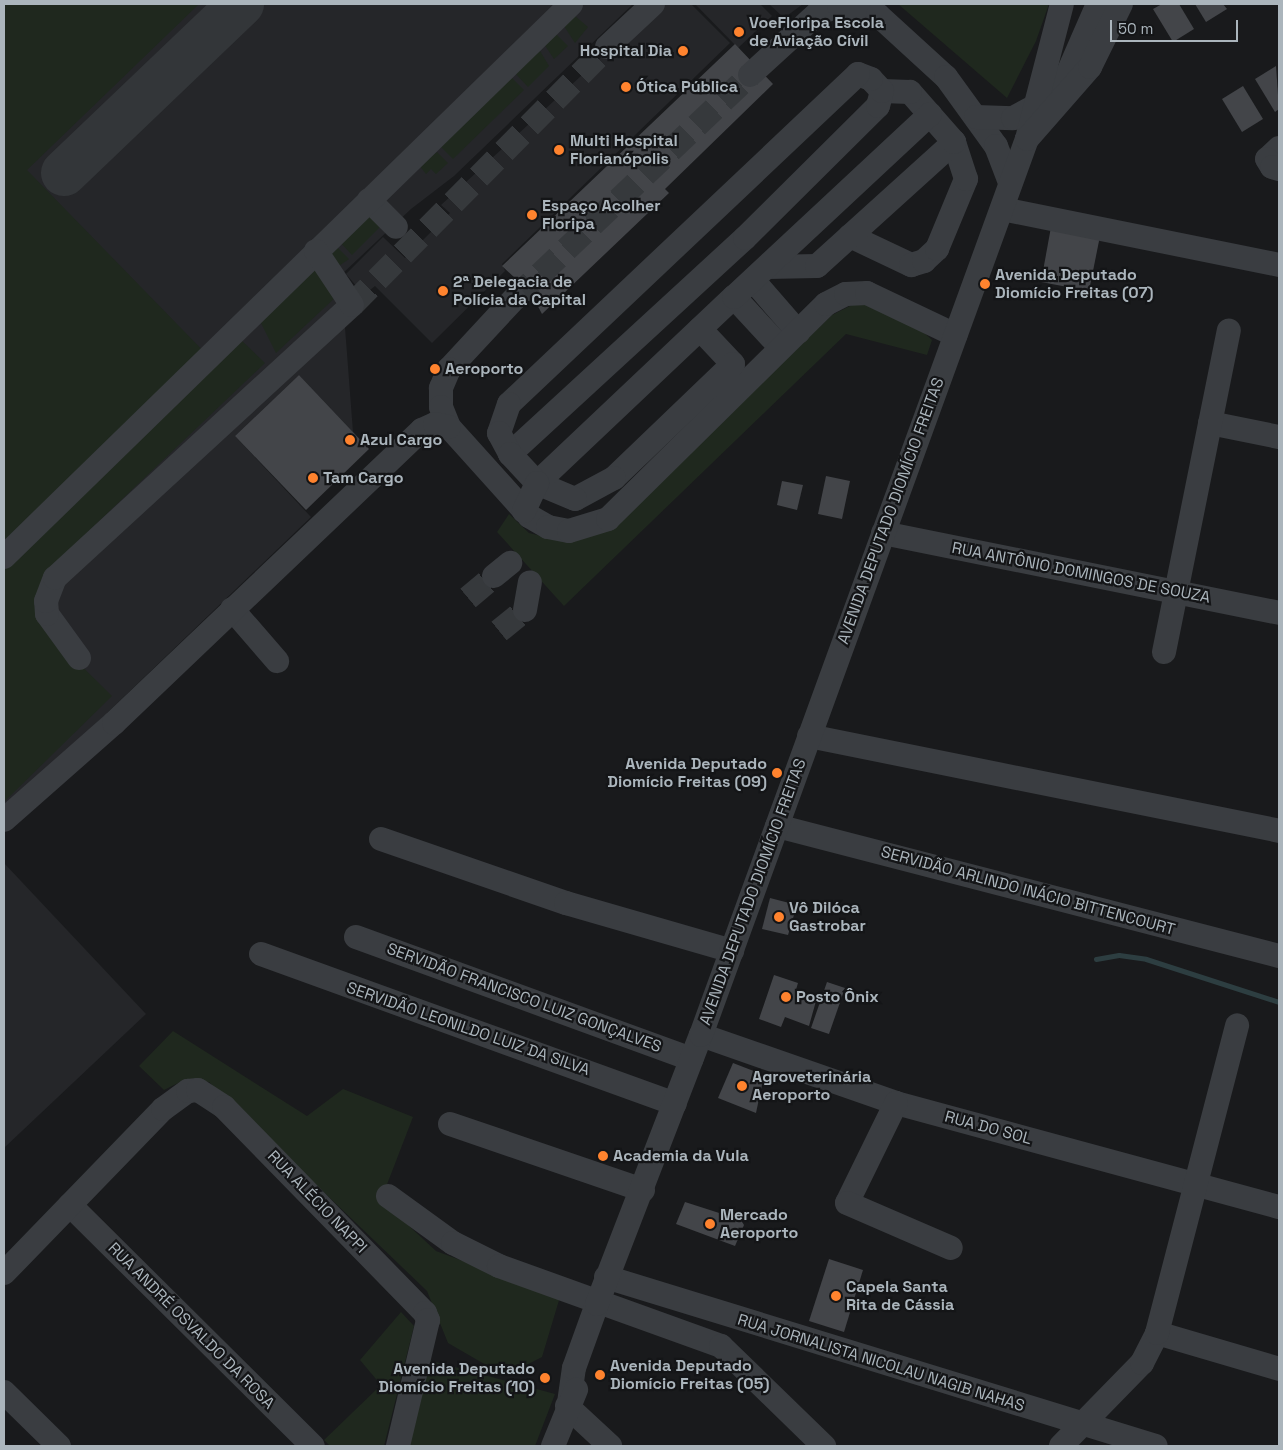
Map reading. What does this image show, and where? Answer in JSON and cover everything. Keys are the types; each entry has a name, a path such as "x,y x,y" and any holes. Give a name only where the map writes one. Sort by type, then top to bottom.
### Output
{"street":[{"path":"4,557 571,4"},
{"path":"608,47 653,4"},
{"path":"1041,109 1062,4"},
{"path":"1041,109 1098,4"},
{"path":"976,117 1013,118 1041,109 1090,67 1121,4"},
{"path":"750,75 818,13 839,6 859,8 894,26 946,77 996,146 1010,183"},
{"path":"700,329 733,364 614,478 575,499 537,483 510,454 499,433 509,404 858,74 882,91 910,92 954,142 966,179 937,249 910,264 850,236"},
{"path":"510,454 752,231 878,106 882,91"},
{"name":"AVENIDA DEPUTADO DIOMÍCIO FREITAS","path":"552,1446 568,1404 574,1368 603,1306 643,1190 732,951 1010,183 1041,109"},
{"path":"524,510 537,483 930,114"},
{"path":"760,274 817,266 954,142"},
{"path":"1279,148 1267,159 1279,169"},
{"path":"369,200 396,226"},
{"path":"1002,209 1279,265"},
{"path":"79,658 47,614 46,601 55,578 352,305 316,251"},
{"path":"760,274 798,332"},
{"path":"514,300 449,369 442,388 441,407 449,427 524,510 548,527 569,531 608,519 826,304 846,294 867,293 955,335"},
{"path":"734,297 781,348"},
{"path":"1164,652 1229,330"},
{"path":"1210,423 1279,437"},
{"path":"4,820 422,430 435,424 449,427"},
{"name":"RUA ANTÔNIO DOMINGOS DE SOUZA","path":"883,532 1279,613"},
{"path":"524,610 530,582"},
{"path":"232,609 277,661"},
{"path":"809,736 1279,831"},
{"name":"SERVIDÃO ARLINDO INÁCIO BITTENCOURT","path":"777,826 1279,956"},
{"path":"382,839 566,903 732,951"},
{"name":"SERVIDÃO FRANCISCO LUIZ GONÇALVES","path":"356,937 692,1059"},
{"name":"SERVIDÃO LEONILDO LUIZ DA SILVA","path":"262,954 675,1104"},
{"path":"1064,1445 1142,1363 1156,1332 1236,1025"},
{"name":"RUA DO SOL","path":"701,1035 896,1102 1279,1207"},
{"name":"RUA ALÉCIO NAPPI","path":"70,1206 163,1110 188,1091 198,1090 224,1106 428,1320 398,1446"},
{"path":"896,1102 847,1203 951,1248"},
{"path":"450,1124 643,1190"},
{"path":"388,1196 472,1253 603,1306 721,1346 824,1446"},
{"path":"4,1273 70,1206"},
{"name":"RUA ANDRÉ OSVALDO DA ROSA","path":"70,1206 313,1446"},
{"name":"RUA JORNALISTA NICOLAU NAGIB NAHAS","path":"612,1279 730,1318 1156,1446"},
{"path":"721,1346 730,1318"},
{"path":"1156,1332 1279,1368"},
{"path":"4,1392 59,1446"},
{"path":"568,1404 610,1446"}],"shaded area":[{"path":"4,4 633,4 454,176 411,209 341,275 353,432 299,375 235,436 311,517 4,812"},
{"name":"Multi Hospital Florianópolis","path":"659,4 691,4 730,43 502,264 505,271 432,343 375,286 364,295 346,274 383,237 405,258 450,213 441,205"},
{"name":"VoeFloripa Escola de Aviação Cívil","path":"695,4 760,4 772,16 738,48"},
{"path":"769,4 803,4 784,18"},
{"path":"4,863 146,1014 4,1148"}],"green space":[{"path":"4,4 199,4 27,170 214,362 239,338 265,363 53,565 51,636 112,696 4,802 4,570 210,366 4,543"},
{"path":"898,4 1049,4 1036,41 1007,98"},
{"path":"575,16 588,27 575,43 564,26"},
{"path":"555,33 568,46 554,59 544,44"},
{"path":"540,51 549,66 528,87 514,72"},
{"path":"511,77 524,90 453,159 440,146"},
{"path":"437,152 448,163 436,174 431,169 426,174 419,165"},
{"path":"372,212 382,225 352,255 339,241"},
{"path":"336,246 349,259 336,268 330,252"},
{"path":"313,266 339,294 276,353 259,319"},
{"path":"854,304 866,304 920,329 932,340 927,355 846,334 564,606 497,532 509,514 529,533 545,537 577,540 612,528 832,315"},
{"path":"173,1031 307,1116 343,1089 413,1117 381,1200 436,1251 560,1297 542,1357 505,1376 448,1343 427,1291 209,1082 184,1080 164,1090 139,1066"},
{"path":"401,1312 414,1326 384,1446 330,1446 324,1440 381,1385 360,1360"},
{"path":"425,1359 555,1394 535,1446 404,1446"}],"building":[{"path":"1162,4 1179,4 1194,29 1173,42 1153,9"},
{"path":"1195,4 1223,4 1227,9 1206,22"},
{"path":"735,44 773,84 665,189 669,193 542,314 531,293 502,266"},
{"path":"1276,66 1279,109 1275,112 1255,79"},
{"path":"1243,86 1263,119 1242,132 1222,99"},
{"path":"1051,227 1100,236 1089,291 1041,282"},
{"path":"299,375 369,449 306,510 235,436"},
{"path":"826,476 850,481 842,519 818,514"},
{"path":"782,481 803,485 797,510 777,505"},
{"name":"Vô Dilóca Gastrobar","path":"770,898 797,905 788,935 762,929"},
{"name":"Posto Ônix","path":"774,975 798,983 795,993 816,1001 809,1026 785,1017 781,1027 759,1019"},
{"path":"827,982 845,988 829,1034 811,1028"},
{"name":"Agroveterinária Aeroporto","path":"733,1063 764,1075 756,1113 718,1098"},
{"name":"Mercado Aeroporto","path":"685,1202 741,1220 744,1225 735,1246 676,1224"},
{"name":"Capela Santa Rita de Cássia","path":"829,1259 863,1270 844,1332 809,1321"}],"waterway":[{"path":"1096,959 1119,955 1146,959 1279,1002"}],"taxiway":[{"path":"64,173 241,4"}],"tunnel":[{"path":"352,305 607,47"},
{"path":"514,299 750,75"},
{"path":"468,598 494,576"},
{"path":"499,631 525,610"}],"place":[{"name":"VoeFloripa Escola de Aviação Cívil","path":"739,32"},
{"name":"Hospital Dia","path":"683,51"},
{"name":"Ótica Pública","path":"626,87"},
{"name":"Multi Hospital Florianópolis","path":"559,150"},
{"name":"Espaço Acolher Floripa","path":"532,215"},
{"name":"Avenida Deputado Diomício Freitas (07)","path":"985,284"},
{"name":"2ª Delegacia de Polícia da Capital","path":"443,291"},
{"name":"Aeroporto","path":"435,369"},
{"name":"Azul Cargo","path":"350,440"},
{"name":"Tam Cargo","path":"313,478"},
{"name":"Avenida Deputado Diomício Freitas (09)","path":"777,773"},
{"name":"Vô Dilóca Gastrobar","path":"779,917"},
{"name":"Posto Ônix","path":"786,997"},
{"name":"Agroveterinária Aeroporto","path":"742,1086"},
{"name":"Academia da Vula","path":"603,1156"},
{"name":"Mercado Aeroporto","path":"710,1224"},
{"name":"Capela Santa Rita de Cássia","path":"836,1296"},
{"name":"Avenida Deputado Diomício Freitas (05)","path":"600,1375"},
{"name":"Avenida Deputado Diomício Freitas (10)","path":"545,1378"}]}
